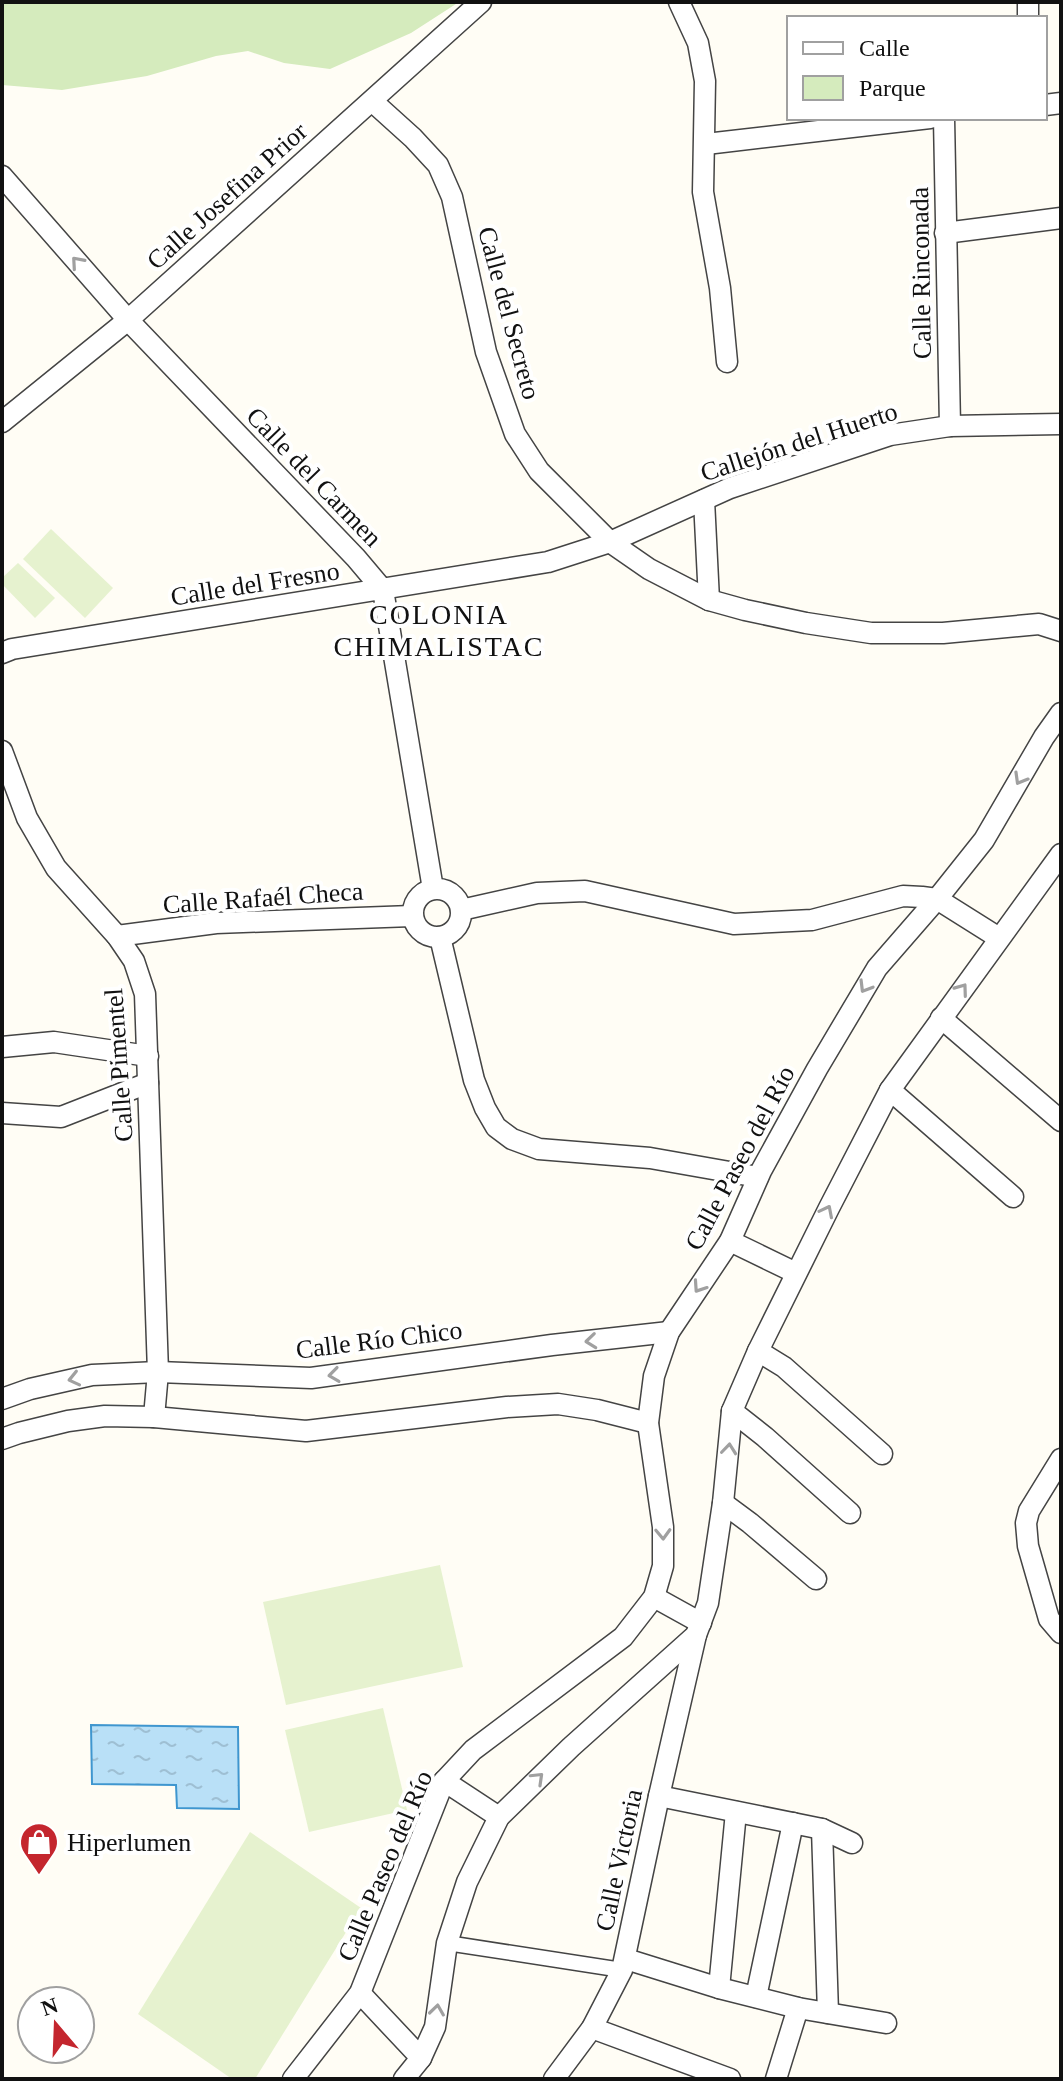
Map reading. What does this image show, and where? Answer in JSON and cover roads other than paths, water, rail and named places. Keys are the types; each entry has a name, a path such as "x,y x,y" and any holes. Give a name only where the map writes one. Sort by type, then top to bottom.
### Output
{"street":[{"name":"Calle Josefina Prior","path":"2,422 128,320 481,2"},
{"path":"679,2 698,43 705,81 703,192 720,288 727,362"},
{"name":"Calle del Secreto","path":"372,101 438,165 452,197 486,352 515,434 539,471 610,542 649,569 709,600 760,613 871,633 943,633 1039,624 1061,631"},
{"path":"706,144 913,120"},
{"name":"Calle Rinconada","path":"944,120 950,426"},
{"name":"Calle del Carmen","path":"2,176 128,320 383,590"},
{"path":"945,233 1061,218"},
{"name":"Callejón del Huerto","path":"610,542 730,488 890,435 950,426 1061,424"},
{"path":"704,500 709,600"},
{"name":"Calle del Fresno","path":"5,648 548,562 610,542"},
{"path":"383,590 433,889"},
{"name":"Calle Paseo del Río","path":"293,2079 360,1993 444,1781 473,1750 623,1637 654,1597 663,1566 663,1527 648,1423 654,1376 669,1332 730,1241 758,1177 877,968 984,840 1061,713"},
{"name":"Calle Pimentel","path":"2,751 27,818 56,868 117,936 134,961 145,994 158,1377 154,1414"},
{"path":"404,2079 421,2058 435,2027 447,1943 467,1882 499,1817 699,1629 708,1603 723,1503 732,1411 758,1351 890,1090 1061,854"},
{"path":"433,889 451,894 461,910 456,928 440,937 430,937 421,932 412,916 417,898 433,889"},
{"path":"461,910 537,893 585,891 734,924 812,920 903,896 937,899 999,938"},
{"name":"Calle Rafaél Checa","path":"117,936 216,923 412,916"},
{"path":"440,937 474,1080 496,1127 512,1139 539,1149 650,1158 758,1177"},
{"path":"941,1018 1061,1121"},
{"path":"2,1047 54,1042 148,1056"},
{"path":"2,1113 61,1117 148,1083"},
{"path":"890,1090 1013,1197"},
{"path":"730,1241 796,1273"},
{"name":"Calle Río Chico","path":"2,1399 30,1389 92,1375 311,1378 669,1332"},
{"path":"758,1351 784,1367 882,1454"},
{"path":"2,1439 68,1421 154,1414 306,1431 507,1407 558,1404 648,1423"},
{"path":"732,1411 850,1513"},
{"path":"1061,1459 1029,1511 1026,1523 1028,1546 1049,1619 1061,1633"},
{"path":"723,1503 816,1579"},
{"path":"654,1597 699,1629"},
{"name":"Calle Victoria","path":"554,2079 592,2028 624,1965 659,1796 699,1629"},
{"path":"444,1781 499,1817"},
{"path":"659,1796 822,1829 852,1843"},
{"path":"719,1988 736,1812"},
{"path":"756,1997 793,1823"},
{"path":"822,1829 828,2013"},
{"path":"447,1943 624,1965 798,2008 886,2023"},
{"path":"360,1993 421,2058"},
{"path":"776,2079 798,2008"},
{"path":"592,2028 730,2079"}],"water":[{"path":"91,1725 238,1727 239,1809 177,1808 176,1785 92,1784"}],"place":[{"name":"Hiperlumen","path":"39,1876"}],"district":[{"name":"COLONIA CHIMALISTAC","path":"439,630"}]}
